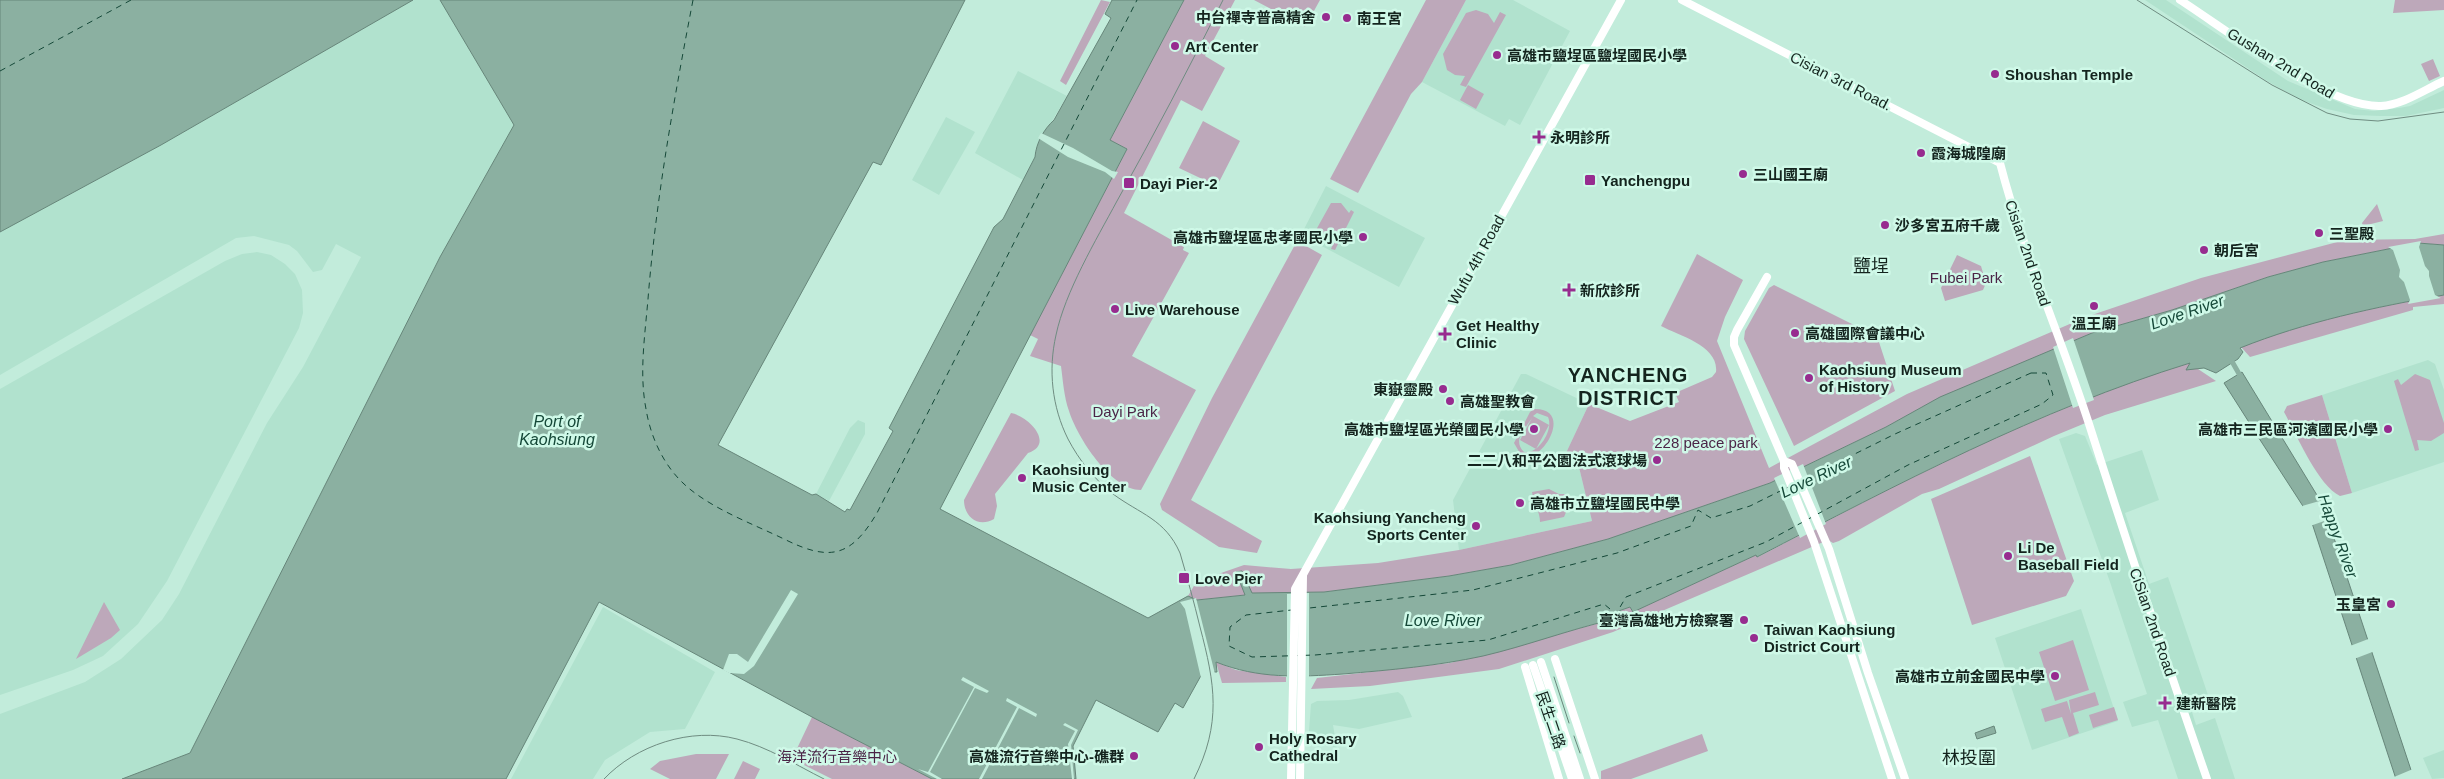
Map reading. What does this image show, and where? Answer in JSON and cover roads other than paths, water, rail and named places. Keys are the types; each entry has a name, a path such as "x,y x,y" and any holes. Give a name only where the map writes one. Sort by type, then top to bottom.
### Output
{"street":[{"name":"Wufu 4th Road","path":"1298,677 1298,589 1303,574 1621,0"},
{"name":"Cisian 3rd Road.","path":"1682,0 2000,164"},
{"name":"Gushan 2nd Road","path":"2180,0 2299,76 2350,102 2371,106 2392,104 2444,81"},
{"name":"Cisian 2nd Road","path":"2000,164 2010,204 2082,407"},
{"path":"1767,277 1734,337 1734,345 1784,461 1785,472 1811,535 1892,779"},
{"name":"CiSian 2nd Road","path":"2082,407 2207,779"},
{"path":"1784,461 1792,464 1829,549 1868,673 1905,779"},
{"path":"1555,659 1595,779"},
{"path":"1541,662 1580,779"},
{"name":"民生二路","path":"1559,779 1529,666 1572,779"},
{"path":"1291,779 1298,677"},
{"path":"1298,677 1300,779"}],"water":[{"path":"0,0 413,0 161,145 0,232"},
{"name":"Port of Kaohsiung","path":"440,0 965,0 881,165 873,162 718,445 812,495 816,494 845,512 847,509 850,510 893,431 889,428 994,227 1003,219 1035,157 1041,137 1054,120 1111,18 1105,14 1112,0 1184,0 1110,140 1127,149 940,509 1148,618 1188,596 1197,600 1245,595 1236,572 1242,571 1252,593 1324,592 1449,576 1511,565 1608,539 1770,483 1886,427 1940,397 2092,333 2172,310 2268,277 2323,262 2418,243 2444,245 2444,295 2340,316 2290,330 2240,348 2243,352 2238,359 2216,373 2204,368 2186,370 2190,363 2078,403 1969,450 1757,557 1756,555 1633,612 1630,607 1610,614 1611,620 1483,656 1396,669 1327,675 1279,676 1232,668 1216,662 1217,672 1203,672 1183,708 1175,703 1158,732 1096,700 1073,746 1076,779 932,779 812,717 599,602 506,779 122,779 190,753 440,257 514,125"},
{"path":"2242,372 2323,505 2414,779 2396,779 2310,517 2224,383"},
{"path":"1994,726 1996,733 1977,739 1975,733"}],"waterway":[{"name":"Happy River","path":"2230,358 2242,379"},
{"path":"1554,677 1569,723"},
{"path":"1574,736 1580,753"}],"tram line":[{"path":"1194,779 1209,740 1213,703 1212,685 1205,648 1180,553 1167,532 1151,518 1106,488 1093,476 1077,454 1068,439 1058,414 1053,388 1052,362 1060,318 1074,284 1223,0"},
{"path":"2137,0 2272,85 2327,113 2350,119 2378,121 2444,112"},
{"path":"604,779 617,767 648,748 683,737 701,735 719,736 748,742 771,751 824,779"}],"place":[{"name":"中台禪寺普高精舍","path":"1326,17"},
{"name":"南王宮","path":"1347,18"},
{"name":"Art Center","path":"1175,46"},
{"name":"高雄市鹽埕區鹽埕國民小學","path":"1497,55"},
{"name":"Shoushan Temple","path":"1995,74"},
{"name":"永明診所","path":"1539,137"},
{"name":"霞海城隍廟","path":"1921,153"},
{"name":"三山國王廟","path":"1743,174"},
{"name":"Yanchengpu","path":"1590,180"},
{"name":"Dayi Pier-2","path":"1129,183"},
{"name":"沙多宮五府千歲","path":"1885,225"},
{"name":"三聖殿","path":"2319,233"},
{"name":"高雄市鹽埕區忠孝國民小學","path":"1363,237"},
{"name":"朝后宮","path":"2204,250"},
{"name":"新欣診所","path":"1569,290"},
{"name":"溫王廟","path":"2094,306"},
{"name":"Live Warehouse","path":"1115,309"},
{"name":"高雄國際會議中心","path":"1795,333"},
{"name":"Get Healthy Clinic","path":"1445,334"},
{"name":"Kaohsiung Museum of History","path":"1809,378"},
{"name":"東嶽靈殿","path":"1443,389"},
{"name":"高雄聖教會","path":"1450,401"},
{"name":"高雄市鹽埕區光榮國民小學","path":"1534,429"},
{"name":"高雄市三民區河濱國民小學","path":"2388,429"},
{"name":"二二八和平公園法式滾球場","path":"1657,460"},
{"name":"Kaohsiung Music Center","path":"1022,478"},
{"name":"高雄市立鹽埕國民中學","path":"1520,503"},
{"name":"Kaohsiung Yancheng Sports Center","path":"1476,526"},
{"name":"Li De Baseball Field","path":"2008,556"},
{"name":"Love Pier","path":"1184,578"},
{"name":"玉皇宮","path":"2391,604"},
{"name":"臺灣高雄地方檢察署","path":"1744,620"},
{"name":"Taiwan Kaohsiung District Court","path":"1754,638"},
{"name":"高雄市立前金國民中學","path":"2055,676"},
{"name":"建新醫院","path":"2165,703"},
{"name":"Holy Rosary Cathedral","path":"1259,747"},
{"name":"高雄流行音樂中心-礁群","path":"1134,756"}],"district":[{"name":"鹽埕","path":"1871,266"},
{"name":"YANCHENG DISTRICT","path":"1628,386"},
{"name":"林投圍","path":"1969,758"}],"park label":[{"name":"Fubei Park","path":"1966,277"},
{"name":"Dayi Park","path":"1125,411"},
{"name":"228 peace park","path":"1706,442"},
{"name":"海洋流行音樂中心","path":"837,756"}],"water label":[{"name":"Love River","path":"2187,312"},
{"name":"Love River","path":"1816,477"},
{"name":"Love River","path":"1443,620"}]}
